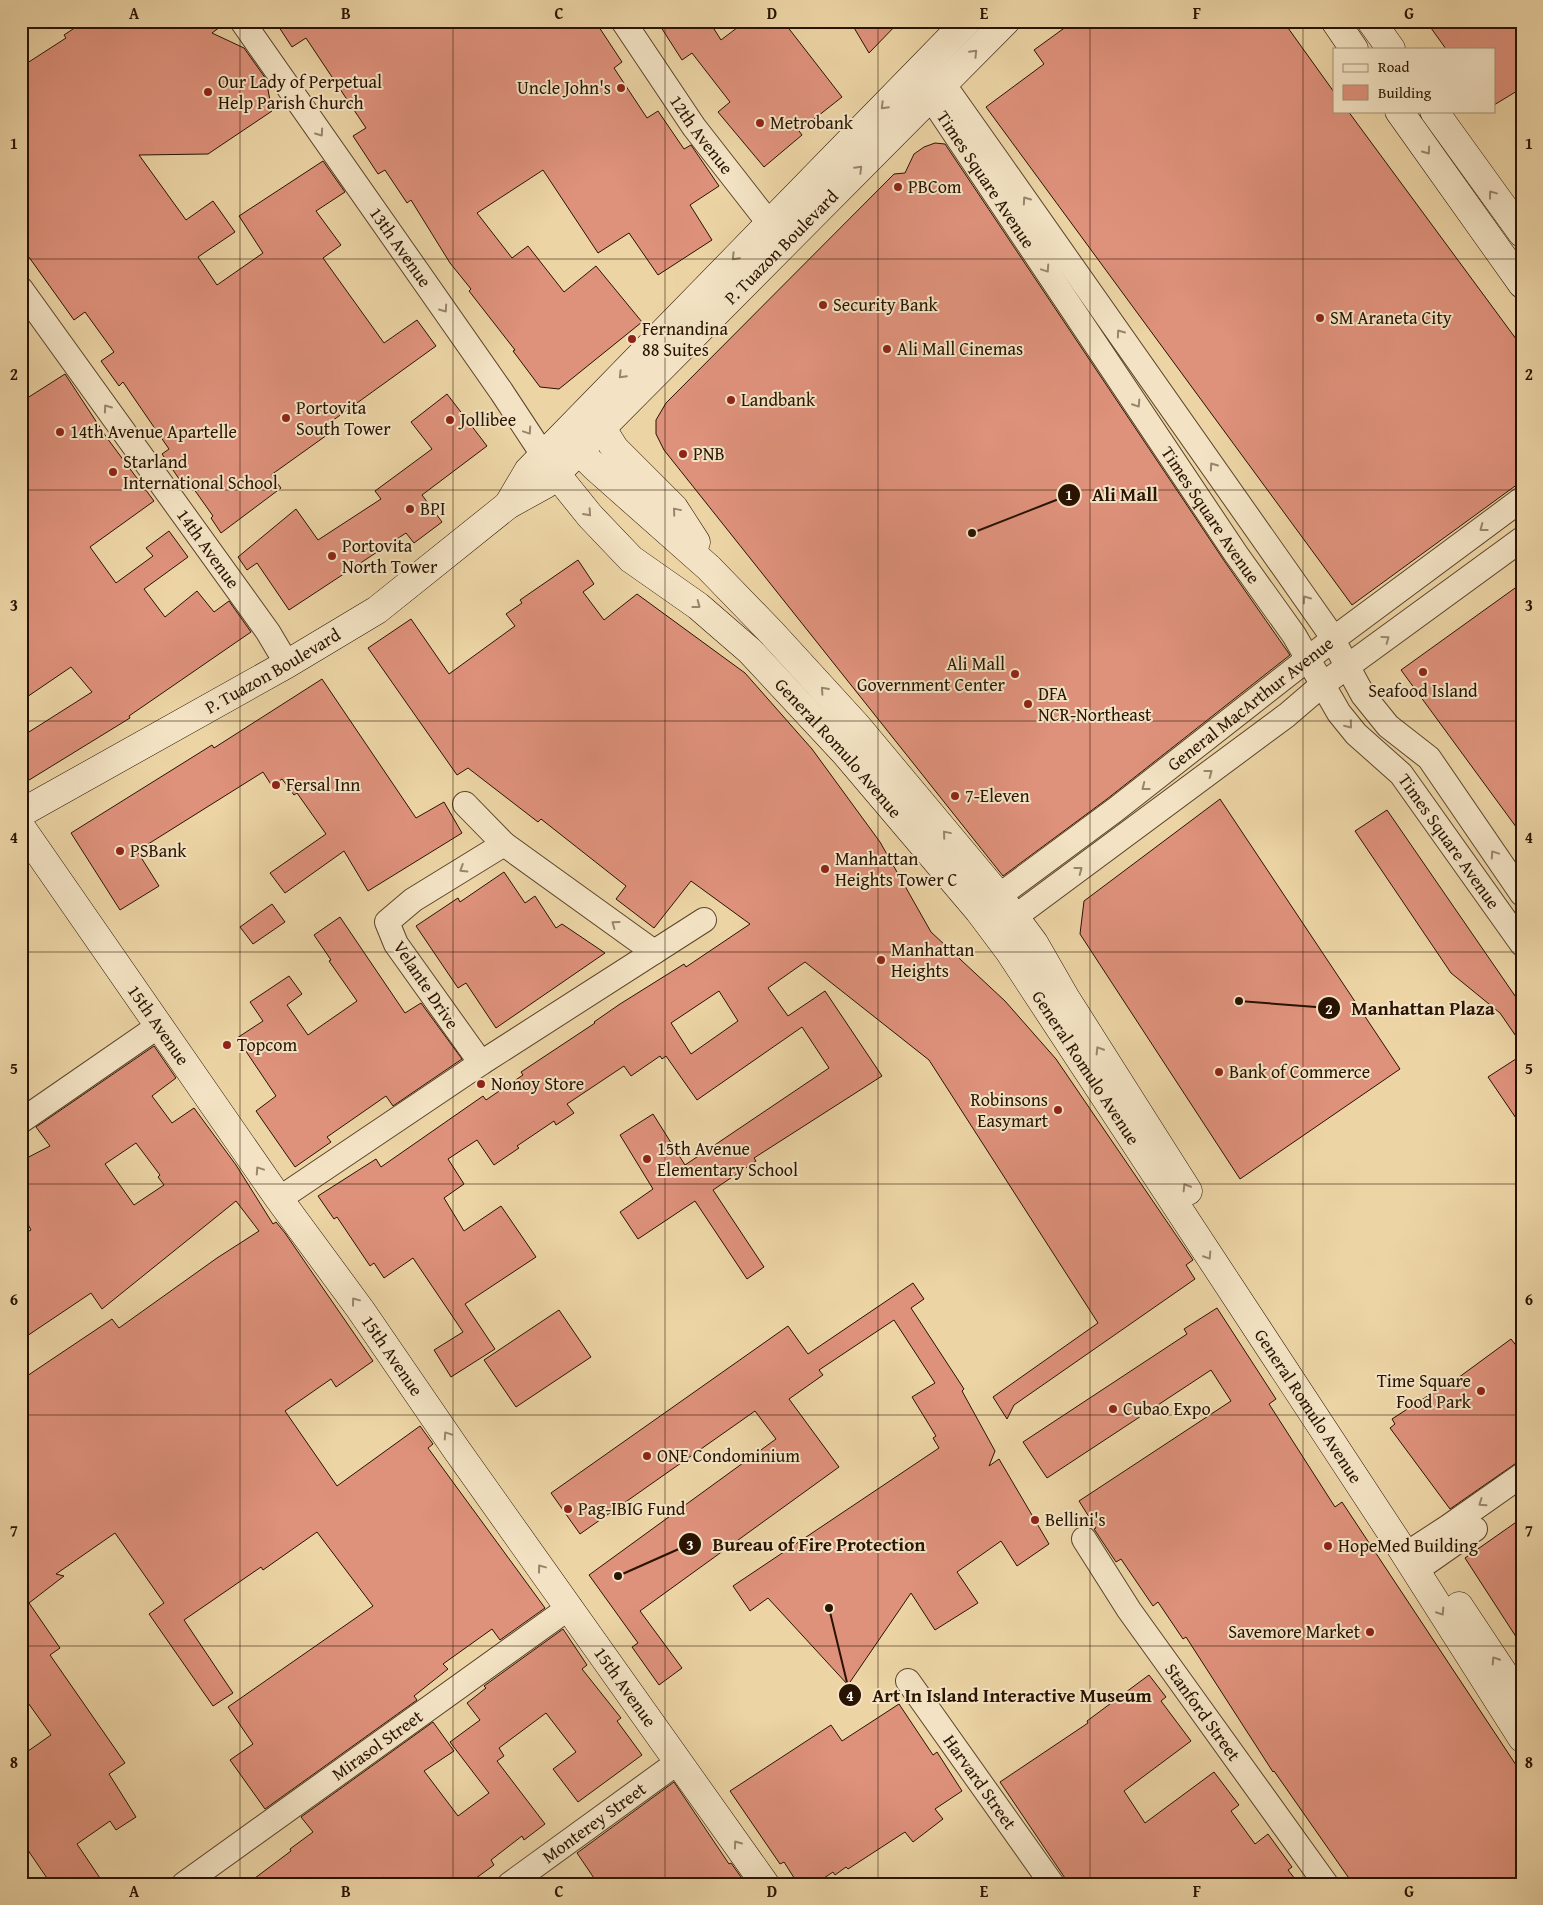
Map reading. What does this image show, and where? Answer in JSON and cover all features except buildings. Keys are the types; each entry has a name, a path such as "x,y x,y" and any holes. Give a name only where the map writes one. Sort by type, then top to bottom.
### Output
{"main road":[{"name":"P. Tuazon Boulevard","path":"21,813 287,664 377,610 508,505 528,471 561,454 601,427 918,72 967,21"},
{"name":"P. Tuazon Boulevard","path":"561,454 778,231 937,91 1006,21"},
{"path":"1334,21 1353,48"},
{"path":"1371,21 1389,48"},
{"path":"1400,112 1522,284"},
{"path":"1435,112 1522,233"},
{"path":"601,427 615,449 674,508 688,527 710,568"},
{"name":"General Romulo Avenue","path":"561,454 668,530 710,568 857,726 1005,924 1417,1558 1522,1700"},
{"name":"General Romulo Avenue","path":"561,454 590,516 631,558 698,606 750,651 845,754 989,903"},
{"path":"631,558 633,548 647,532 657,529 668,530"},
{"name":"15th Avenue","path":"21,827 279,1199 360,1309 484,1489 570,1607 765,1884"},
{"name":"General Romulo Avenue","path":"1417,1558 1522,1738"}],"street":[{"name":"13th Avenue","path":"242,21 561,454"},
{"name":"12th Avenue","path":"623,21 694,127 778,231"},
{"name":"Times Square Avenue","path":"918,72 937,91 1131,348 1332,640 1363,695 1388,726 1429,758 1522,894"},
{"name":"Times Square Avenue","path":"937,91 1236,554 1294,635 1322,685 1356,734 1401,774 1522,944"},
{"name":"14th Avenue","path":"21,289 268,632 287,664"},
{"name":"General MacArthur Avenue","path":"989,903 1115,810 1332,640 1522,499"},
{"name":"General MacArthur Avenue","path":"1005,924 1287,715 1322,685 1522,539"},
{"path":"465,804 504,844 654,952"},
{"name":"Velante Drive","path":"481,1063 396,944 387,922 414,900 504,844"},
{"path":"279,1199 481,1063 704,920"},
{"path":"21,1121 160,1025"},
{"path":"1417,1558 1522,1475"},
{"path":"1417,1558 1522,1495"},
{"name":"Stanford Street","path":"1084,1539 1129,1610 1326,1884"},
{"name":"Mirasol Street","path":"184,1884 570,1607"},
{"name":"Harvard Street","path":"908,1680 1052,1884"},
{"name":"Monterey Street","path":"510,1884 678,1762"}],"place":[{"name":"Uncle John's","path":"621,88"},
{"name":"Our Lady of Perpetual Help Parish Church","path":"208,92"},
{"name":"Metrobank","path":"760,123"},
{"name":"PBCom","path":"898,187"},
{"name":"Security Bank","path":"823,305"},
{"name":"SM Araneta City","path":"1320,318"},
{"name":"Fernandina 88 Suites","path":"632,339"},
{"name":"Ali Mall Cinemas","path":"887,349"},
{"name":"Landbank","path":"731,400"},
{"name":"Portovita South Tower","path":"286,418"},
{"name":"Jollibee","path":"450,420"},
{"name":"14th Avenue Apartelle","path":"60,432"},
{"name":"PNB","path":"683,454"},
{"name":"Starland International School","path":"113,472"},
{"name":"BPI","path":"410,509"},
{"name":"Ali Mall","path":"972,533"},
{"name":"Portovita North Tower","path":"332,556"},
{"name":"Seafood Island","path":"1423,672"},
{"name":"Ali Mall Government Center","path":"1015,674"},
{"name":"DFA NCR-Northeast","path":"1028,704"},
{"name":"Fersal Inn","path":"276,785"},
{"name":"7-Eleven","path":"955,796"},
{"name":"PSBank","path":"120,851"},
{"name":"Manhattan Heights Tower C","path":"825,869"},
{"name":"Manhattan Heights","path":"881,960"},
{"name":"Manhattan Plaza","path":"1239,1001"},
{"name":"Topcom","path":"227,1045"},
{"name":"Bank of Commerce","path":"1219,1072"},
{"name":"Nonoy Store","path":"481,1084"},
{"name":"Robinsons Easymart","path":"1058,1110"},
{"name":"15th Avenue Elementary School","path":"647,1159"},
{"name":"Time Square Food Park","path":"1481,1391"},
{"name":"Cubao Expo","path":"1113,1409"},
{"name":"ONE Condominium","path":"647,1456"},
{"name":"Pag-IBIG Fund","path":"568,1509"},
{"name":"Bellini's","path":"1035,1520"},
{"name":"HopeMed Building","path":"1328,1546"},
{"name":"Bureau of Fire Protection","path":"618,1576"},
{"name":"Art In Island Interactive Museum","path":"829,1608"},
{"name":"Savemore Market","path":"1370,1632"}]}
